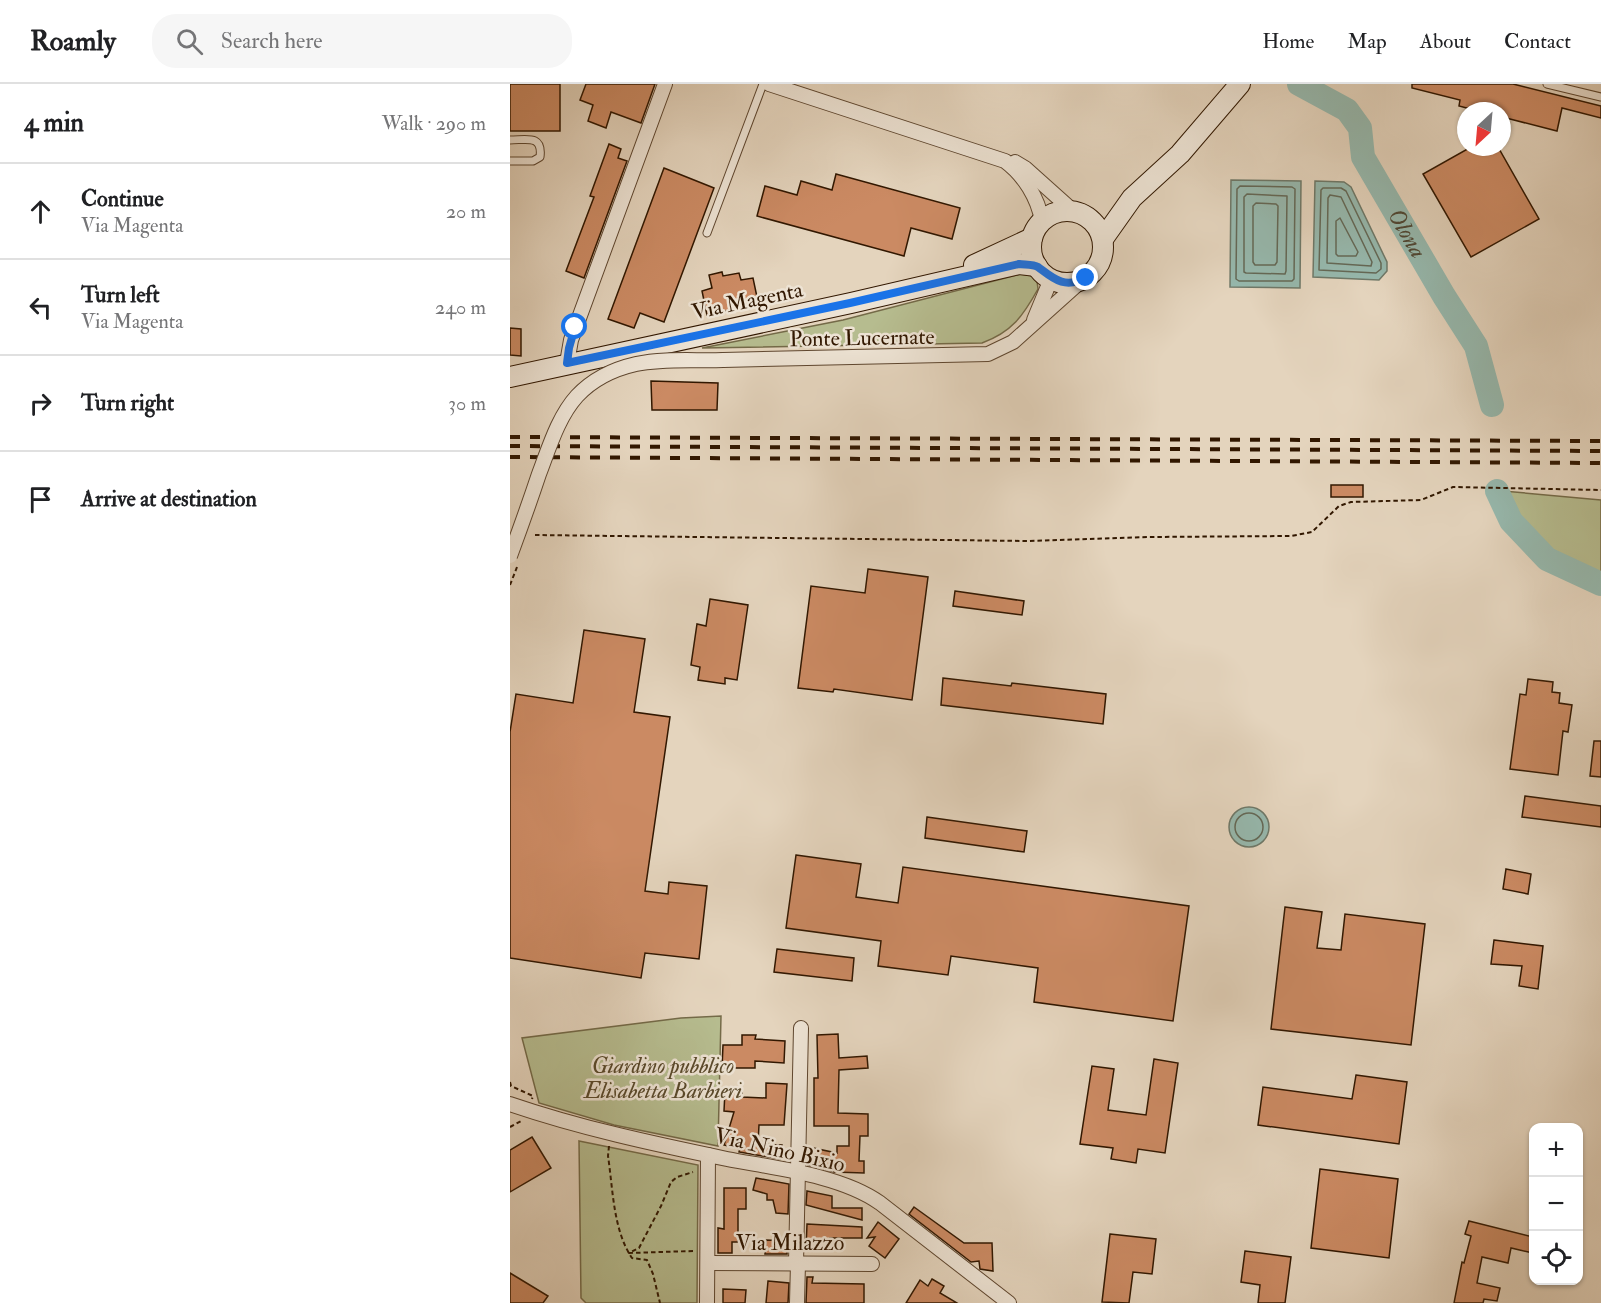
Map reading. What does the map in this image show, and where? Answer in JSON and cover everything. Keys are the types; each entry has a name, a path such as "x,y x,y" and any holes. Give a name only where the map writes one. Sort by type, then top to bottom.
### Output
{"street":[{"path":"567,363 571,340 665,84"},
{"path":"769,84 1005,160 1026,182 1040,212 1032,254 1044,272 1063,283 1081,281 1091,274 1103,254 1103,239 1099,229 1025,168 1006,156 988,153"},
{"path":"1103,239 1132,198 1180,154 1240,84"},
{"path":"1037,230 1058,212 1080,214 1132,198"},
{"name":"Via Magenta","path":"936,282 1012,249 1037,230"},
{"name":"Via Magenta","path":"510,377 1019,264 1044,272"},
{"name":"Ponte Lucernate","path":"1033,322 1044,272"},
{"name":"Ponte Lucernate","path":"514,559 548,449 565,413 576,397 597,379 625,367 660,362 988,354 1013,342 1081,281"},
{"path":"797,1303 797,1173 801,1028"},
{"name":"Via Nino Bixio","path":"510,1104 613,1133 847,1185 869,1195 1009,1303"},
{"path":"707,1303 708,1155"},
{"name":"Via Milazzo","path":"708,1257 797,1263 872,1264"}],"lane":[{"path":"707,233 763,84"},
{"path":"1547,84 1601,97"},
{"path":"510,140 533,140 539,142 541,148 540,157 533,160 510,161"}],"path":[{"path":"535,535 1027,541 1291,536 1312,532 1339,506 1351,502 1421,500 1453,487 1601,490"},
{"path":"510,585 514,559"},
{"path":"613,1133 608,1156 622,1238 629,1253 636,1260 647,1260 660,1303"},
{"path":"629,1253 639,1248 674,1179 696,1171 709,1173"},
{"path":"629,1253 708,1257"}],"green space":[{"path":"1021,274 1032,276 1037,281 1038,289 1016,322 1001,334 982,343 702,348 843,320"},
{"path":"1503,491 1601,500 1601,577 1550,553 1514,514"},
{"name":"Giardino pubblico Elisabetta Barbieri","path":"721,1016 718,1146 614,1125 539,1103 522,1038 681,1018"},
{"name":"Giardino pubblico Elisabetta Barbieri","path":"579,1141 698,1165 697,1303 586,1303 581,1298"}],"water":[{"path":"1231,180 1301,181 1300,288 1230,287"},
{"path":"1315,181 1344,182 1351,187 1387,262 1387,271 1379,280 1313,277"},
{"path":"1249,807 1257,808 1263,813 1268,819 1268,835 1263,841 1257,846 1249,847 1241,846 1235,841 1230,835 1229,827 1230,819 1235,813 1241,808"}],"building":[{"path":"510,84 560,84 560,131 510,131"},
{"path":"586,84 655,84 641,123 611,112 606,128 588,121 593,105 580,100"},
{"path":"1412,84 1513,84 1601,106 1601,118 1562,108 1557,131 1511,119 1511,102 1460,102 1460,100 1412,88"},
{"path":"609,144 621,149 618,158 627,161 584,278 566,271 594,197 590,196"},
{"path":"1457,155 1503,156 1539,219 1471,257 1423,174"},
{"path":"664,168 714,188 664,322 640,313 634,328 608,319"},
{"path":"836,174 960,208 952,239 911,228 904,256 757,216 765,186 797,195 801,181 832,190"},
{"path":"722,272 723,276 739,273 741,280 753,278 757,297 749,299 750,306 707,315 702,291 712,288 709,275"},
{"path":"510,328 521,329 521,356 510,355"},
{"path":"651,381 718,383 717,410 652,410"},
{"path":"1331,485 1363,485 1363,497 1331,497"},
{"path":"868,569 928,577 912,700 834,689 833,692 798,688 811,586 865,593"},
{"path":"955,591 1024,601 1022,615 953,606"},
{"path":"710,599 748,605 737,680 725,678 725,684 698,680 700,667 691,665 697,624 706,626"},
{"path":"584,630 645,639 634,712 670,717 645,891 668,894 669,882 707,886 699,959 645,953 641,978 510,958 510,732 516,694 573,703"},
{"path":"943,678 1106,694 1103,724 941,705"},
{"path":"1528,679 1553,682 1552,692 1560,693 1559,703 1572,705 1568,732 1563,731 1558,775 1510,769 1520,694 1526,695"},
{"path":"1594,741 1601,741 1601,777 1590,776"},
{"path":"1525,796 1601,806 1601,827 1522,817"},
{"path":"927,817 1027,831 1024,852 925,838"},
{"path":"796,855 861,864 856,897 898,903 903,867 1189,906 1173,1021 1034,1002 1038,968 951,956 948,975 878,966 881,941 786,928"},
{"path":"1506,869 1531,874 1528,894 1503,889"},
{"path":"1285,907 1322,912 1317,948 1341,950 1345,914 1425,924 1411,1045 1271,1029"},
{"path":"1494,940 1543,946 1538,989 1519,986 1522,966 1491,964"},
{"path":"777,949 854,958 852,981 774,972"},
{"path":"838,1034 839,1058 867,1056 868,1068 839,1070 838,1113 868,1114 868,1136 860,1136 859,1161 864,1161 864,1173 834,1172 807,1165 807,1157 811,1156 813,1148 837,1153 837,1146 849,1146 849,1126 814,1126 814,1078 818,1078 817,1035"},
{"path":"742,1035 756,1035 755,1039 785,1041 784,1063 755,1061 755,1068 722,1068 723,1045 742,1045"},
{"path":"1154,1059 1178,1063 1165,1153 1138,1149 1136,1163 1111,1159 1113,1148 1080,1144 1092,1066 1114,1069 1108,1110 1146,1115"},
{"path":"1356,1075 1407,1082 1399,1144 1258,1125 1263,1087 1352,1099"},
{"path":"766,1083 787,1084 784,1125 759,1125 758,1144 782,1145 781,1159 739,1152 740,1149 724,1145 734,1112 724,1111 725,1091 742,1092 742,1097 766,1098"},
{"path":"532,1137 551,1168 510,1192 510,1150"},
{"path":"1320,1169 1398,1179 1389,1258 1311,1248"},
{"path":"756,1178 789,1184 788,1214 776,1213 773,1200 767,1200 767,1194 753,1190"},
{"path":"724,1188 746,1188 746,1209 738,1209 738,1242 732,1242 732,1253 718,1253 718,1228 724,1229"},
{"path":"807,1191 832,1196 832,1208 862,1208 862,1220 806,1205"},
{"path":"914,1207 964,1243 992,1243 993,1271 980,1269 979,1261 971,1262 909,1214"},
{"path":"1469,1221 1529,1236 1529,1252 1511,1248 1508,1263 1482,1257 1477,1283 1500,1288 1497,1301 1484,1299 1483,1303 1454,1303 1462,1262 1464,1263 1471,1236 1465,1234"},
{"path":"878,1222 899,1239 885,1258 869,1246 875,1237 867,1238"},
{"path":"807,1224 862,1227 862,1238 830,1238 830,1249 806,1248"},
{"path":"1110,1234 1156,1239 1152,1274 1133,1272 1129,1303 1102,1302"},
{"path":"766,1240 787,1241 787,1254 765,1254"},
{"path":"1245,1251 1291,1257 1285,1303 1258,1303 1260,1285 1241,1282"},
{"path":"510,1273 548,1296 543,1303 510,1303"},
{"path":"807,1277 813,1277 812,1283 864,1284 864,1303 806,1303"},
{"path":"932,1279 944,1286 940,1293 957,1303 906,1303 920,1280 928,1286"},
{"path":"768,1281 789,1283 788,1303 766,1303"},
{"path":"723,1289 746,1290 745,1303 723,1303"}],"waterway":[{"name":"Olona","path":"1299,84 1347,110 1360,128 1363,157 1444,296 1476,346 1492,405"},
{"name":"Olona","path":"1497,491 1511,521 1547,559 1601,584"}],"railway":[{"path":"510,437 1601,441"},
{"path":"510,446 1601,451"},
{"path":"510,457 1601,463"}],"route":[{"path":"575,327 567,363 850,303 1019,264 1036,266 1051,279 1063,283 1081,281 1086,278"}]}
